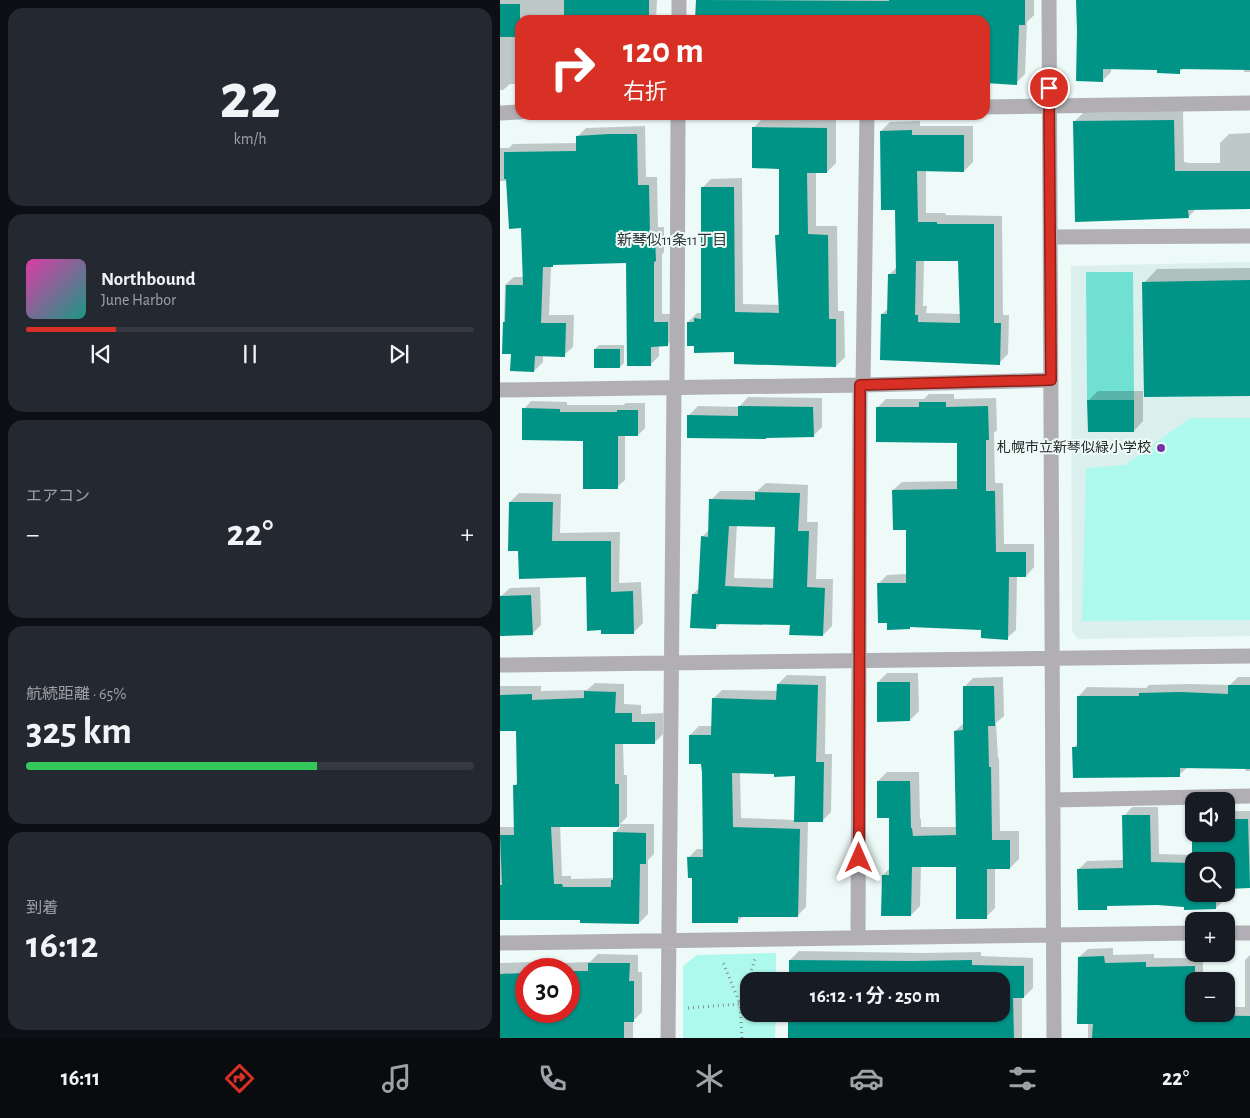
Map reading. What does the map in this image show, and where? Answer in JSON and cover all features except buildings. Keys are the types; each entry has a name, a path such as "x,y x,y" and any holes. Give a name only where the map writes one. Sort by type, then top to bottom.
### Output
{"street":[{"path":"679,0 679,15"},
{"path":"1049,0 1054,1038"},
{"path":"990,107 1250,102"},
{"path":"500,113 515,112"},
{"path":"668,1038 678,120"},
{"path":"858,938 861,385 867,120"},
{"path":"1050,237 1250,236"},
{"path":"500,390 861,385 1051,380"},
{"path":"500,665 1250,656"},
{"path":"1053,800 1250,796"},
{"path":"1235,933 1250,933"},
{"path":"500,943 1185,934"}],"path":[{"path":"685,1008 740,1004 718,952"},
{"path":"751,972 758,952"},
{"path":"741,1022 742,1038"}],"shaded area":[{"name":"札幌市立新琴似緑小学校","path":"1250,262 1250,636 1078,639 1072,631 1071,266"},
{"path":"1086,272 1133,272 1134,400 1087,400"},
{"path":"1190,418 1250,418 1250,620 1082,621 1086,468 1125,465"},
{"path":"776,953 776,972 740,972 740,1022 776,1022 775,1038 683,1038 683,966 697,955"}],"place":[{"name":"札幌市立新琴似緑小学校","path":"1161,448"}],"district":[{"name":"新琴似11条11丁目","path":"672,240"}],"route":[{"path":"859,858 860,385 1051,380 1049,88"}]}
